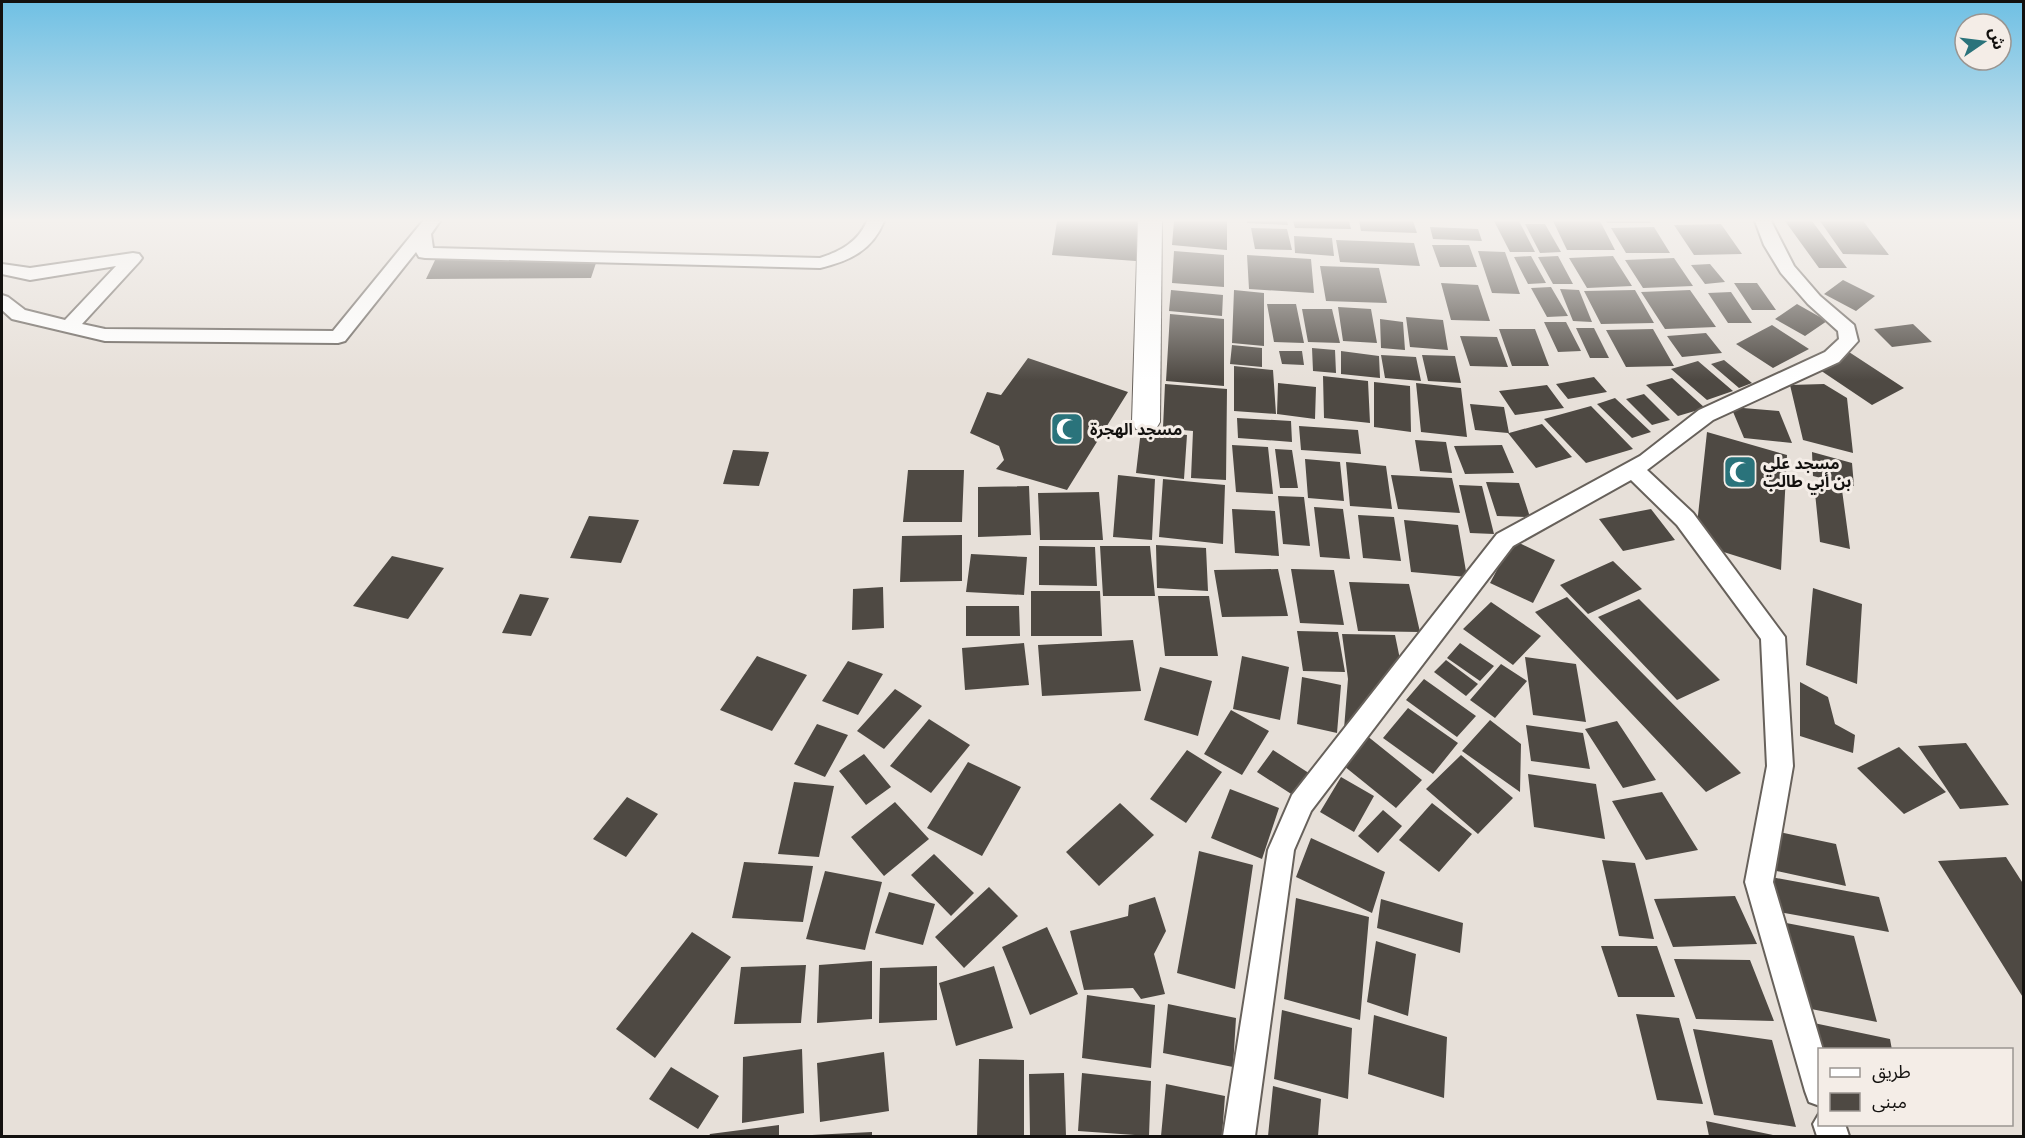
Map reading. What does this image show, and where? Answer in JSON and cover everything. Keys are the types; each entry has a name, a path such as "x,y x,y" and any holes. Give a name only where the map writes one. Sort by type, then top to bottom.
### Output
{"street":[{"path":"69,327 118,274"},
{"path":"2,301 19,315 105,335 338,337 388,274"},
{"path":"1146,423 1149,274"},
{"path":"1239,1137 1281,850 1301,803 1505,540 1647,461 1706,415 1832,357 1849,341 1847,329 1814,300 1791,274"},
{"path":"1633,469 1685,519 1773,637 1780,766 1759,882 1818,1084"}],"building":[{"path":"428,274 592,274 591,278 426,279"},
{"path":"1173,274 1224,274 1224,287 1172,283"},
{"path":"1248,274 1312,274 1314,293 1249,289"},
{"path":"1321,274 1380,274 1387,303 1326,301"},
{"path":"1486,274 1513,274 1520,294 1492,293"},
{"path":"1523,274 1541,274 1546,283 1528,284"},
{"path":"1548,274 1568,274 1573,284 1553,284"},
{"path":"1579,274 1624,274 1632,286 1587,288"},
{"path":"1634,274 1685,274 1693,286 1643,288"},
{"path":"1698,274 1718,274 1725,282 1705,284"},
{"path":"1843,280 1875,296 1856,311 1824,294"},
{"path":"1441,283 1478,285 1490,321 1451,320"},
{"path":"1734,283 1757,283 1776,310 1752,310"},
{"path":"1551,287 1568,316 1547,317 1531,288"},
{"path":"1560,289 1579,290 1592,322 1573,321"},
{"path":"1171,290 1223,295 1222,316 1169,311"},
{"path":"1234,290 1264,293 1264,346 1232,343"},
{"path":"1635,290 1654,323 1601,324 1584,291"},
{"path":"1690,290 1716,327 1665,329 1641,292"},
{"path":"1731,292 1752,323 1728,323 1708,293"},
{"path":"1267,304 1296,304 1304,343 1274,342"},
{"path":"1797,304 1827,321 1805,336 1775,319"},
{"path":"1338,307 1371,309 1377,343 1343,341"},
{"path":"1302,309 1332,309 1340,343 1308,342"},
{"path":"1170,314 1224,319 1224,386 1166,381"},
{"path":"1406,317 1443,320 1448,350 1410,347"},
{"path":"1380,319 1403,322 1405,350 1381,348"},
{"path":"1544,322 1566,322 1581,351 1558,352"},
{"path":"1913,324 1932,342 1892,347 1874,329"},
{"path":"1772,325 1809,349 1773,368 1736,344"},
{"path":"1576,328 1594,328 1609,358 1590,358"},
{"path":"1499,329 1535,329 1549,366 1512,366"},
{"path":"1653,329 1674,366 1626,367 1606,330"},
{"path":"1706,333 1722,353 1682,357 1667,336"},
{"path":"1460,336 1497,337 1508,367 1470,366"},
{"path":"1232,345 1262,348 1262,367 1230,364"},
{"path":"1312,348 1335,350 1336,373 1313,371"},
{"path":"1279,351 1302,351 1304,365 1282,364"},
{"path":"1341,351 1379,356 1380,378 1341,374"},
{"path":"1849,352 1904,388 1872,405 1817,368"},
{"path":"1381,355 1416,357 1421,381 1385,378"},
{"path":"1422,355 1455,356 1461,383 1428,381"},
{"path":"1028,358 1128,392 1067,490 996,469 1004,460 999,446 970,433 987,392 1001,395"},
{"path":"1724,360 1752,383 1739,388 1711,364"},
{"path":"1698,361 1733,391 1707,400 1671,369"},
{"path":"1234,366 1273,370 1276,414 1234,411"},
{"path":"1323,376 1368,381 1370,423 1324,418"},
{"path":"1594,377 1607,392 1568,399 1556,384"},
{"path":"1672,378 1705,408 1678,416 1646,385"},
{"path":"1374,382 1410,386 1411,432 1374,427"},
{"path":"1278,383 1316,387 1315,419 1277,414"},
{"path":"1416,383 1461,388 1467,437 1421,432"},
{"path":"1165,384 1227,389 1226,480 1191,478 1193,431 1163,428"},
{"path":"1824,384 1847,398 1853,453 1803,440 1790,385"},
{"path":"1547,385 1564,408 1515,415 1499,391"},
{"path":"1644,394 1670,420 1652,425 1626,399"},
{"path":"1615,398 1651,432 1632,438 1597,404"},
{"path":"1470,404 1504,407 1509,433 1542,424 1572,457 1536,468 1508,433 1475,430"},
{"path":"1591,406 1633,449 1586,463 1544,419"},
{"path":"1731,407 1779,411 1792,443 1744,438"},
{"path":"1237,418 1291,421 1292,442 1238,438"},
{"path":"1299,426 1358,430 1361,454 1301,450"},
{"path":"1141,430 1187,435 1184,479 1136,473"},
{"path":"1707,432 1787,455 1781,570 1695,543"},
{"path":"1415,440 1446,442 1452,473 1420,471"},
{"path":"1232,445 1268,447 1273,494 1236,492"},
{"path":"1502,445 1514,473 1465,474 1454,446"},
{"path":"1275,449 1292,450 1298,488 1280,488"},
{"path":"733,450 769,452 759,486 723,484"},
{"path":"1812,452 1852,463 1854,486 1813,476"},
{"path":"1305,459 1340,462 1344,501 1308,498"},
{"path":"1346,462 1386,466 1392,509 1350,506"},
{"path":"908,470 964,470 962,522 903,522"},
{"path":"1118,475 1155,479 1152,540 1113,537"},
{"path":"1391,475 1452,478 1460,513 1398,509"},
{"path":"1163,479 1225,485 1223,544 1159,537"},
{"path":"1486,482 1519,483 1530,517 1497,516"},
{"path":"1814,483 1842,490 1850,549 1820,542"},
{"path":"1459,485 1482,486 1494,534 1470,533"},
{"path":"1029,486 1031,535 978,537 978,487"},
{"path":"1099,492 1103,540 1040,540 1038,493"},
{"path":"1278,496 1304,497 1310,546 1283,544"},
{"path":"1314,507 1343,509 1350,559 1320,557"},
{"path":"1232,509 1275,511 1279,556 1235,553"},
{"path":"1651,509 1675,540 1623,551 1599,519"},
{"path":"1358,515 1394,517 1401,561 1363,558"},
{"path":"589,516 639,520 621,563 570,558"},
{"path":"1404,520 1458,525 1467,577 1411,572"},
{"path":"962,535 962,581 900,582 902,536"},
{"path":"1513,540 1555,560 1533,603 1490,583"},
{"path":"1156,545 1206,548 1208,591 1157,588"},
{"path":"1039,546 1095,547 1097,586 1039,585"},
{"path":"1100,546 1150,546 1155,596 1103,596"},
{"path":"971,554 1027,557 1024,595 966,592"},
{"path":"392,556 444,568 408,619 353,606"},
{"path":"1613,561 1642,589 1588,614 1560,585"},
{"path":"1278,569 1288,616 1222,617 1214,570"},
{"path":"1291,569 1334,570 1344,625 1300,623"},
{"path":"1349,582 1409,584 1420,632 1358,631"},
{"path":"883,587 884,628 852,630 853,589"},
{"path":"1813,588 1862,604 1857,684 1806,665"},
{"path":"1031,591 1100,591 1102,636 1031,636"},
{"path":"520,594 549,598 531,636 502,633"},
{"path":"1158,596 1209,596 1218,656 1165,656"},
{"path":"1567,597 1741,773 1706,792 1535,612"},
{"path":"1639,599 1720,680 1677,700 1598,617"},
{"path":"1491,602 1541,636 1513,665 1463,629"},
{"path":"966,606 1019,606 1020,636 966,636"},
{"path":"1297,631 1338,632 1345,672 1303,671"},
{"path":"1342,634 1395,635 1402,669 1357,731 1344,729 1348,679"},
{"path":"1133,640 1141,691 1042,696 1038,645"},
{"path":"1024,643 1029,685 965,690 962,648"},
{"path":"1460,643 1494,666 1480,681 1447,658"},
{"path":"757,656 807,675 772,731 720,710"},
{"path":"1242,656 1289,667 1280,720 1233,709"},
{"path":"1525,657 1576,664 1586,722 1533,715"},
{"path":"1446,660 1478,684 1466,696 1434,672"},
{"path":"848,661 883,674 858,715 822,701"},
{"path":"1501,664 1527,681 1495,718 1470,700"},
{"path":"1160,667 1212,681 1198,736 1144,720"},
{"path":"1302,677 1341,685 1337,733 1297,724"},
{"path":"1424,679 1476,716 1457,737 1406,700"},
{"path":"1800,682 1828,697 1835,724 1855,735 1853,753 1800,736"},
{"path":"895,689 922,706 884,749 857,731"},
{"path":"1408,708 1458,743 1433,774 1383,738"},
{"path":"1231,710 1269,731 1242,775 1204,754"},
{"path":"929,719 970,745 931,793 890,766"},
{"path":"1490,720 1521,744 1520,792 1462,751"},
{"path":"1617,721 1656,780 1623,788 1585,729"},
{"path":"817,724 848,735 825,777 794,764"},
{"path":"1526,725 1583,733 1590,769 1531,761"},
{"path":"1366,735 1422,780 1396,808 1339,762"},
{"path":"1966,743 2009,805 1960,809 1918,746"},
{"path":"1899,747 1946,792 1904,814 1857,768"},
{"path":"1187,750 1222,772 1186,823 1150,799"},
{"path":"1273,750 1315,777 1299,799 1257,772"},
{"path":"864,754 891,787 866,805 839,771"},
{"path":"1461,755 1513,798 1478,834 1426,789"},
{"path":"968,762 1021,787 982,856 927,828"},
{"path":"1528,774 1596,784 1605,839 1534,827"},
{"path":"1341,777 1374,796 1354,832 1320,812"},
{"path":"794,782 834,786 819,857 778,854"},
{"path":"1230,789 1279,808 1262,859 1211,838"},
{"path":"1662,792 1698,850 1646,860 1612,801"},
{"path":"627,797 658,814 626,857 593,839"},
{"path":"895,802 929,839 884,876 851,837"},
{"path":"1120,803 1154,835 1099,886 1066,852"},
{"path":"1432,803 1472,834 1439,872 1399,840"},
{"path":"1383,810 1402,826 1378,853 1358,836"},
{"path":"1765,829 1836,844 1846,886 1772,870"},
{"path":"1311,838 1385,872 1372,913 1296,877"},
{"path":"1199,851 1253,865 1235,989 1177,973"},
{"path":"934,854 974,893 951,916 911,875"},
{"path":"2006,857 2024,885 2024,999 1938,861"},
{"path":"1602,860 1635,863 1654,939 1619,936"},
{"path":"744,862 813,866 803,922 732,918"},
{"path":"825,871 882,882 865,950 806,939"},
{"path":"1771,877 1879,897 1889,932 1779,912"},
{"path":"989,887 1018,916 964,968 935,937"},
{"path":"889,892 935,904 923,945 875,933"},
{"path":"1735,896 1757,944 1673,947 1654,899"},
{"path":"1155,897 1166,931 1154,954 1165,994 1141,999 1133,988 1084,990 1070,931 1128,916 1129,905"},
{"path":"1296,898 1369,917 1360,1020 1284,999"},
{"path":"1381,899 1463,923 1460,953 1377,928"},
{"path":"1781,922 1854,936 1877,1022 1801,1007"},
{"path":"1047,927 1078,994 1030,1015 1002,947"},
{"path":"692,932 731,957 655,1058 616,1029"},
{"path":"1376,941 1416,954 1408,1016 1367,1002"},
{"path":"1601,946 1657,946 1675,997 1618,997"},
{"path":"1674,959 1750,960 1774,1021 1696,1019"},
{"path":"872,961 872,1019 817,1023 819,965"},
{"path":"806,965 801,1023 734,1024 741,967"},
{"path":"937,966 937,1020 879,1023 880,968"},
{"path":"994,966 1013,1028 956,1046 939,983"},
{"path":"1087,995 1155,1005 1151,1068 1082,1058"},
{"path":"1168,1004 1236,1018 1233,1067 1163,1053"},
{"path":"1282,1010 1352,1028 1348,1099 1274,1079"},
{"path":"1636,1014 1679,1018 1703,1104 1657,1100"},
{"path":"1374,1015 1447,1037 1444,1098 1368,1074"},
{"path":"1809,1022 1890,1039 1892,1048 1819,1048"},
{"path":"1693,1029 1772,1040 1796,1127 1714,1115"},
{"path":"802,1049 804,1113 742,1123 743,1057"},
{"path":"884,1052 889,1111 820,1122 817,1063"},
{"path":"979,1059 1024,1060 1024,1136 977,1136"},
{"path":"671,1067 719,1096 698,1129 649,1099"},
{"path":"1064,1073 1066,1136 1030,1136 1029,1074"},
{"path":"1082,1073 1151,1081 1149,1136 1078,1131"},
{"path":"1166,1084 1225,1096 1222,1136 1161,1136"},
{"path":"1273,1086 1321,1099 1318,1136 1268,1136"},
{"path":"1706,1121 1773,1135 1773,1136 1709,1136"},
{"path":"779,1125 779,1136 709,1136 710,1134"},
{"path":"872,1132 872,1136 812,1136 812,1135"}],"place":[{"name":"مسجد الهجرة","path":"1067,429"},
{"name":"مسجد علي بن أبي طالب","path":"1740,472"}]}
